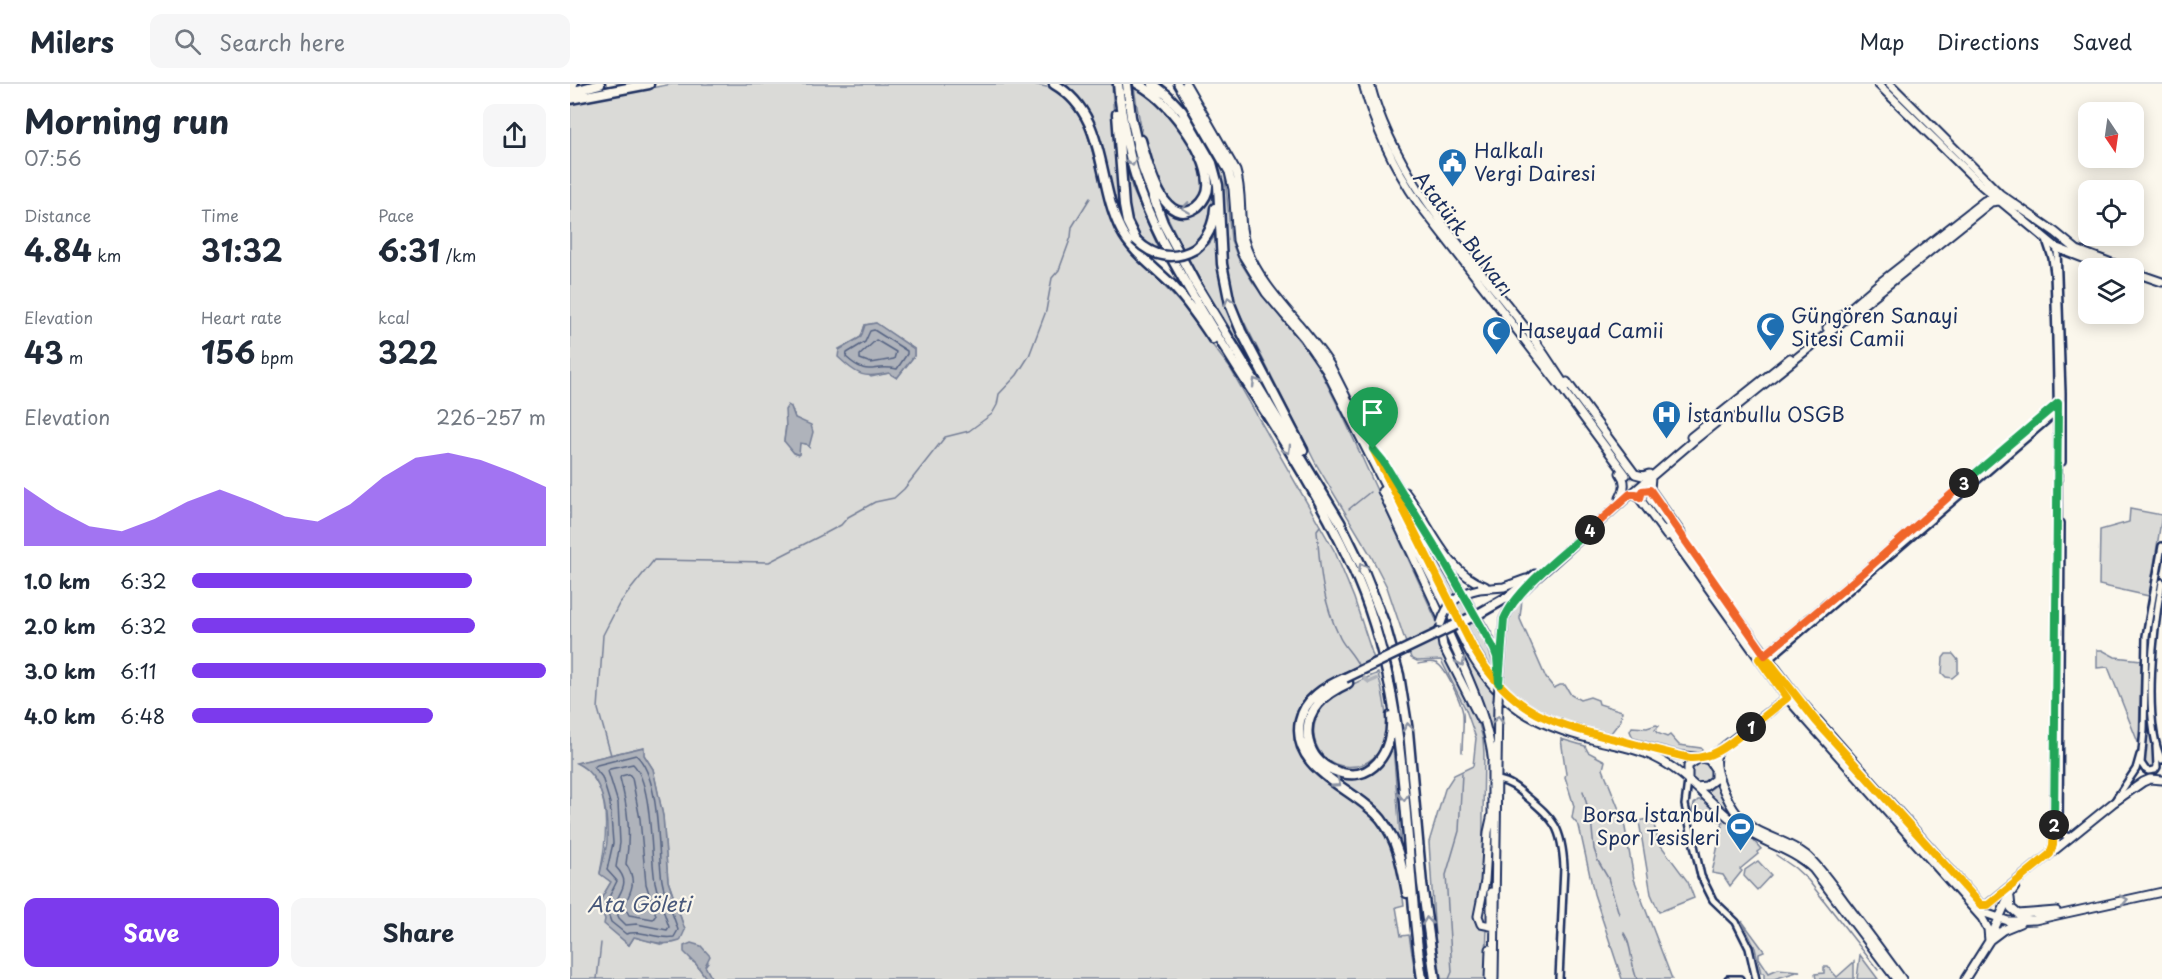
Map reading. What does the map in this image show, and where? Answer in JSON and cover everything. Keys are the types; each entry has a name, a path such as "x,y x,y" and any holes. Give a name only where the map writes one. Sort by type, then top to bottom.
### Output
{"highway":[{"path":"570,92 600,84"},
{"path":"623,89 640,84"},
{"path":"570,99 649,84"},
{"path":"1054,84 1073,98 1090,124 1115,216 1151,265 1187,303 1232,367 1246,382"},
{"path":"1117,84 1124,206 1132,241 1164,256 1182,255 1195,249 1208,235 1215,215 1214,186 1208,157"},
{"path":"1117,84 1128,147 1148,211 1179,272 1338,538 1366,599 1384,656 1394,702 1400,743 1413,911 1422,979"},
{"path":"1127,84 1144,151 1161,198 1174,209 1185,211 1194,209 1203,201 1208,191 1202,162 1171,110 1153,93 1138,84"},
{"path":"1127,84 1131,117 1143,169 1167,231 1198,288 1340,522"},
{"path":"1153,84 1177,105 1215,169 1218,185 1221,264 1230,304 1297,438 1330,494 1388,635 1399,675 1411,747 1422,884 1435,979"},
{"path":"1481,615 1508,597 1534,575"},
{"path":"1413,911 1399,852 1383,822 1369,806 1314,766 1302,747 1299,732 1304,709 1317,693 1506,603 1529,585"},
{"path":"1346,680 1317,705 1310,717 1308,736 1312,750 1323,764 1335,771 1355,773 1366,770 1378,762 1390,742 1392,723 1384,656"}],"main road":[{"path":"1178,84 1229,172 1233,189 1237,240 1242,254 1266,293 1304,338 1320,362 1371,452 1474,650 1491,676 1503,690 1533,712 1564,727 1677,755 1709,760 1716,769 1730,803 1738,815 1751,827 1793,846 1814,862 1902,979"},
{"path":"1186,84 1236,171 1244,236 1249,254 1275,293 1324,354 1481,672 1501,695 1532,718 1554,729 1649,755 1670,766 1740,827 1788,851 1813,869 1896,979"},
{"name":"Atatürk Bulvarı","path":"1363,84 1380,138 1402,180 1552,371"},
{"name":"Atatürk Bulvarı","path":"1370,84 1387,135 1408,175 1552,371"},
{"path":"1878,84 1982,186 2056,248 2082,258"},
{"path":"1890,84 1997,197 2040,222 2077,250 2098,258"},
{"path":"1982,186 1985,190 1984,201"},
{"path":"1492,764 1478,713 1443,646 1441,623 1447,608 1454,599 1467,591 1514,585 1534,575 1620,498 1997,197"},
{"path":"1490,979 1498,780 1499,683 1504,619 1513,601 1708,423 1830,326 1881,281 1984,201 1997,197"},
{"path":"2037,231 2043,229 2040,222"},
{"path":"2045,238 2049,230 2055,232"},
{"path":"2055,232 2056,248"},
{"path":"2144,277 2162,284"},
{"path":"2144,280 2162,284"},
{"path":"1552,371 1578,417 1629,475 1650,475"},
{"path":"1552,371 1599,424 1629,475"},
{"path":"1371,452 1417,507 1458,570 1474,582 1492,588"},
{"path":"1371,452 1377,480 1478,698 1485,722 1492,764 1494,979"},
{"path":"1385,466 1447,566 1494,649 1497,657 1499,683"},
{"path":"1620,498 1629,475"},
{"path":"1650,475 1650,490 1716,583 1725,601"},
{"path":"1650,490 1642,491 1645,499 1714,600 1730,616 1816,721 1977,903 1988,905 2113,802 2143,782 2150,778 2162,780"},
{"path":"1630,494 1636,494 1645,499 1725,601 1764,658 1787,698 1935,862 1986,924 1989,940"},
{"path":"1688,781 1688,766 1699,758 1718,752 1787,698"},
{"path":"1696,788 1713,782 1716,777 1715,757 1718,752"},
{"path":"1492,814 1488,832 1485,881 1478,916 1481,924 1493,927"},
{"path":"2020,880 2010,900 2011,908 2018,914 2086,908"},
{"path":"1965,979 1989,940 2009,896 2020,880"},
{"path":"1989,940 2011,926 2162,892"},
{"path":"1974,909 2008,921 2035,920"}],"street":[{"path":"2045,238 2054,273 2061,406"},
{"path":"2056,248 2061,406 2059,831 2071,837"},
{"path":"1764,658 2061,406"},
{"path":"2162,546 2146,636 2142,766 2151,771 2155,770 2158,764 2151,708 2153,651 2162,582"},
{"path":"2156,746 2162,760"},
{"path":"2113,802 2136,769 2142,748"},
{"path":"2050,854 2053,845 2058,766"},
{"path":"1498,780 1512,784 1549,815 1559,833 1564,867 1559,979"},
{"path":"1688,781 1684,800 1696,861 1704,884 1713,900 1736,922 1749,948 1756,979"},
{"path":"1684,800 1690,789 1696,788"},
{"path":"1728,979 1740,979"}],"shaded area":[{"path":"672,84 1033,84 1051,88 1070,103 1085,125 1114,230 1125,245 1182,305 1230,368 1335,552 1354,598 1374,659 1335,677 1311,694 1302,704 1295,732 1301,754 1311,767 1366,809 1386,836 1398,869 1404,905 1396,907 1401,936 1409,935 1416,979 712,979 705,966 708,962 690,960 696,964 707,979 570,979 570,103","holes":["876,323 914,349 914,356 897,378 889,373 871,377 839,349 861,337 865,325","791,407 795,418 804,423 809,447 800,443 799,447 784,441","643,747 644,755 653,769 663,816 668,881 685,930 663,945 634,937 629,945 610,928 598,904 611,882 600,873 605,844 605,812 597,783 589,772 577,763"]},
{"path":"1062,84 1112,84 1118,190 1124,227 1116,208 1102,152 1089,117 1078,100"},
{"path":"1134,87 1150,96 1164,108 1177,124 1197,158 1204,181 1204,190 1199,200 1190,207 1178,206 1167,197 1158,181 1144,138"},
{"path":"1208,143 1225,176 1231,240 1238,258 1254,284 1316,362 1437,622 1440,646 1478,720 1484,754 1482,881 1475,918 1480,927 1487,929 1485,979 1441,979 1435,938 1429,842 1445,789 1454,775 1473,766 1476,738 1466,710 1441,660 1417,661 1411,658 1387,587 1316,464 1234,302 1227,266 1221,181 1217,162"},
{"path":"1123,154 1132,188 1160,251 1141,240 1132,228 1127,208"},
{"path":"1212,191 1209,222 1193,247 1197,253 1209,244 1217,233 1224,300 1236,329 1260,371 1266,388 1188,260 1161,203 1176,213 1190,214 1203,207"},
{"path":"2130,509 2162,515 2149,596 2099,585 2100,530 2129,522"},
{"path":"1412,521 1479,630 1492,655 1497,675 1478,647"},
{"path":"1424,573 1464,651 1495,694 1494,751 1483,706"},
{"path":"1521,596 1520,619 1546,678 1554,688 1565,685 1571,695 1580,700 1590,697 1598,700 1599,704 1622,711 1621,720 1611,733 1553,717 1529,704 1503,683 1506,626 1510,609"},
{"path":"2154,606 2156,607 2150,641 2152,620"},
{"path":"2150,644 2148,719 2156,766 2151,770 2145,767 2144,756"},
{"path":"2097,650 2102,650 2115,657 2141,660 2139,745 2108,667 2097,668"},
{"path":"1946,654 1953,654 1958,660 1958,673 1952,678 1942,673 1943,658"},
{"path":"1378,673 1386,714 1382,746 1373,758 1361,765 1347,766 1334,763 1323,756 1316,743 1314,727 1316,718 1326,702 1338,692"},
{"path":"1659,726 1655,730 1657,733 1667,737 1670,735 1679,745 1702,750 1696,755 1633,738 1630,731 1632,727 1647,728"},
{"path":"1561,739 1585,746 1588,752 1605,761 1603,769 1624,822 1634,879 1672,979 1622,979 1594,894 1579,826 1572,818 1574,806 1565,777"},
{"path":"1393,746 1401,848 1380,813 1354,789 1331,773 1368,770 1381,763"},
{"path":"1701,763 1708,766 1711,773 1708,780 1701,783 1694,780 1691,773 1694,766"},
{"path":"1718,784 1737,820 1705,793"},
{"path":"1698,800 1703,800 1761,849 1740,869 1742,871 1730,886 1723,875 1712,873 1723,822 1692,812"},
{"path":"1652,818 1659,843 1688,882 1694,898 1659,912 1651,894 1639,821"},
{"path":"1758,861 1771,875 1757,890 1744,876 1745,870"},
{"path":"1742,921 1764,951 1759,953 1759,958 1769,973 1778,969 1800,971 1774,979 1764,979 1755,948"},
{"path":"1860,955 1878,979 1857,979"},
{"path":"1854,962 1854,979 1816,979 1815,974 1824,973 1824,967 1828,967 1837,977"}],"water":[{"path":"876,323 914,349 914,356 897,378 889,373 872,376 861,374 838,357 839,350 861,337 865,325"},
{"path":"788,405 795,418 811,425 813,432 809,447 800,443 799,455 794,453 784,441 785,410"},
{"name":"Ata Göleti","path":"644,747 644,755 653,769 663,816 668,881 685,930 680,941 674,943 657,943 634,937 629,945 604,924 605,919 598,904 611,882 600,874 606,849 607,819 598,786 593,777 576,763"},
{"path":"691,943 701,946 710,956 705,966 712,979 707,979 684,952 684,946"}],"waterway":[{"path":"611,755 598,709 603,635 619,604 654,560 769,562 841,525 848,517 875,502 894,498 904,489 945,437 969,431 992,414 999,394 1017,375 1029,356 1046,311 1052,278 1059,270 1071,237 1072,227 1090,198"},
{"path":"1349,509 1370,492"},
{"path":"1320,526 1317,530 1318,545 1329,611 1340,638 1358,665"},
{"path":"1418,664 1436,663 1444,671 1452,686 1463,713 1462,752"},
{"path":"1364,678 1369,682 1376,679"},
{"path":"1449,979 1452,972 1446,875 1459,831 1462,773"},
{"path":"1583,791 1591,819 1594,849 1608,878 1619,914"},
{"path":"1776,855 1808,880 1878,970"},
{"path":"1624,933 1629,944 1637,979"},
{"path":"597,979 601,943"}],"tunnel":[{"path":"1629,473 1650,499"}],"place":[{"name":"Halkalı Vergi Dairesi","path":"1453,188"},
{"name":"Güngören Sanayi Sitesi Camii","path":"1770,352"},
{"name":"Haseyad Camii","path":"1497,356"},
{"name":"İstanbullu OSGB","path":"1666,440"},
{"name":"Borsa İstanbul Spor Tesisleri","path":"1741,852"}],"route":[{"path":"2058,403 2055,782 2053,845 2050,854 1988,905 1977,903 1816,721 1768,660 1759,659 1787,698 1718,752 1699,758 1690,758 1564,727 1533,712 1503,690 1481,662 1373,449 1383,461 1447,566 1490,641 1497,657 1499,683 1504,619 1513,601 1630,494 1636,494 1640,498 1642,491 1650,490 1716,583 1725,601 1765,655 2058,403"}]}
